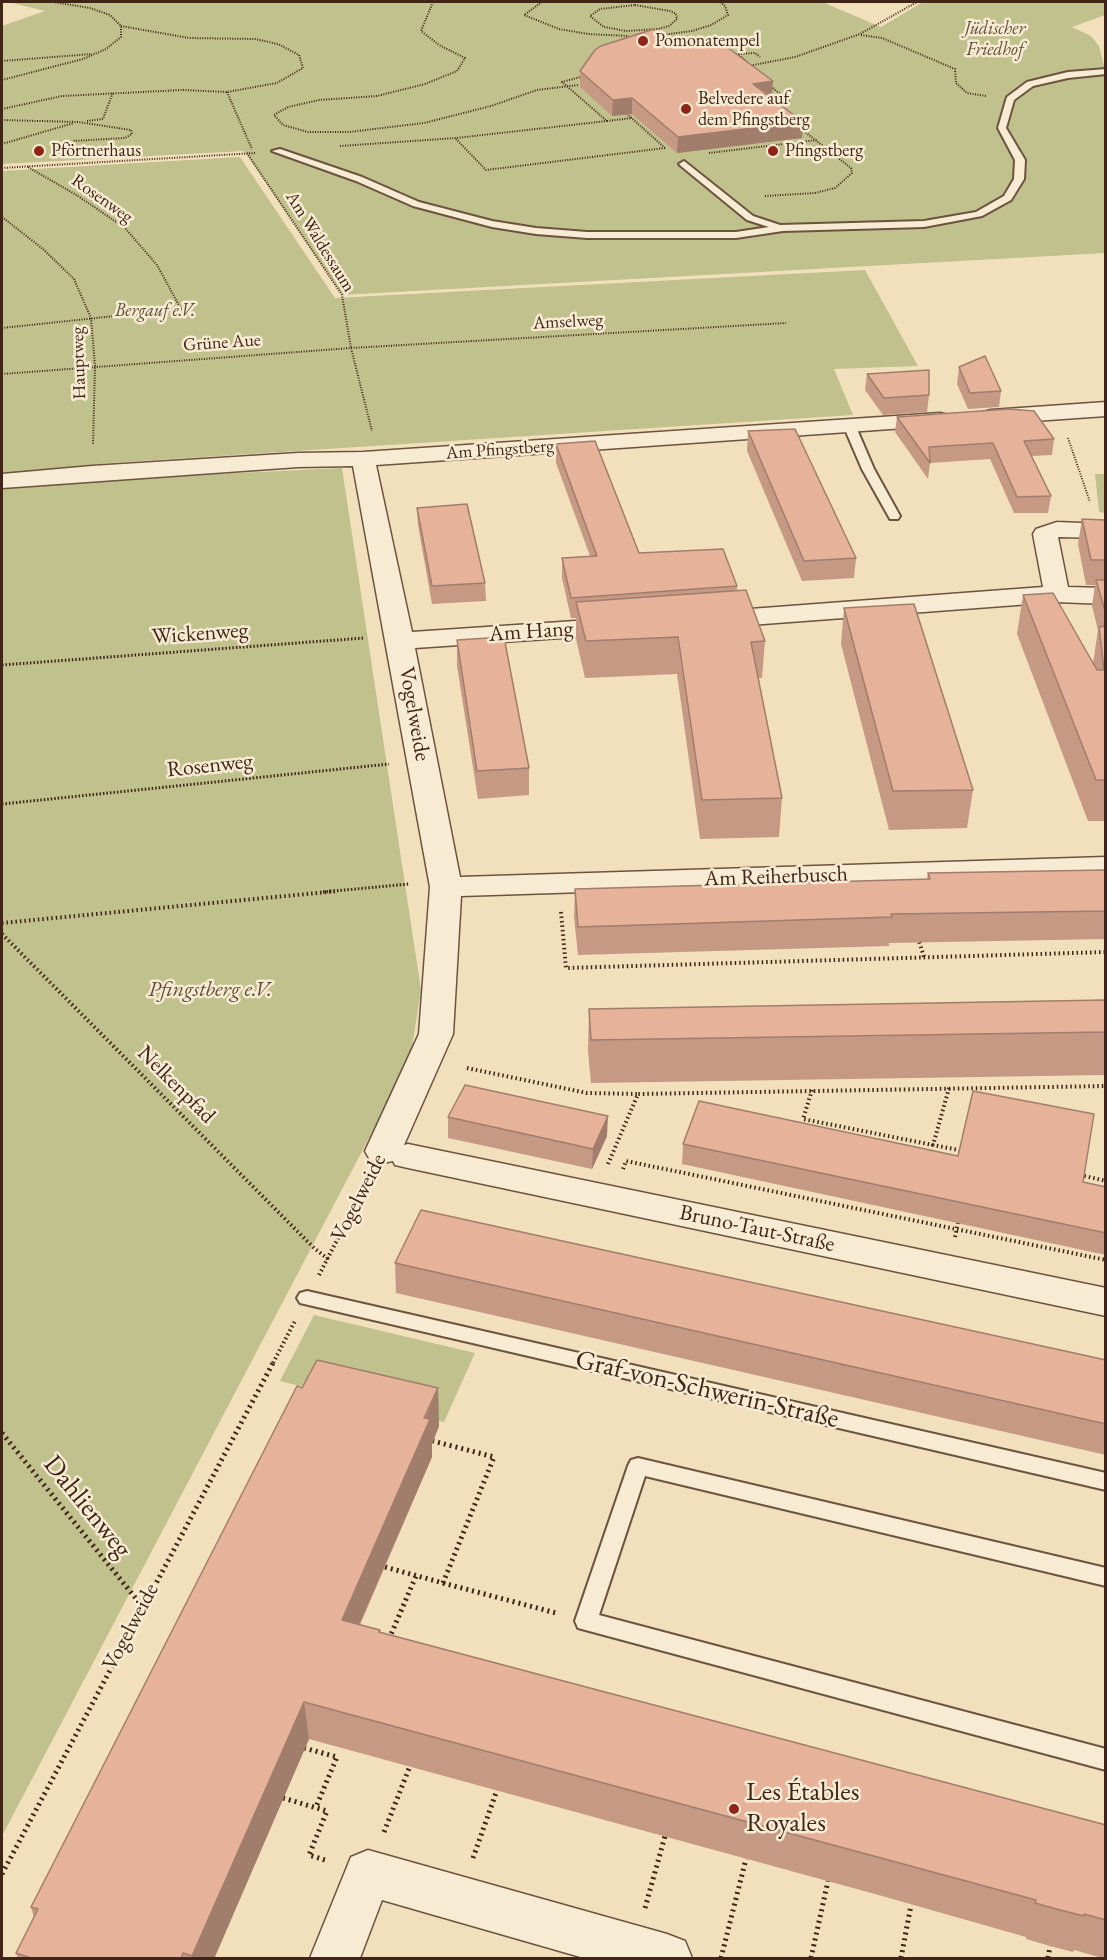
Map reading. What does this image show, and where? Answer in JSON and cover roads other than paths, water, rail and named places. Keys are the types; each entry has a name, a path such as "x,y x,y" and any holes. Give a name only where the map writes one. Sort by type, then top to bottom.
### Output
{"street":[{"name":"Am Pfingstberg","path":"2,481 92,473 371,458 1106,409"},
{"name":"Vogelweide","path":"371,458 400,641 446,887 436,1034 395,1154"},
{"path":"1057,594 1045,534 1057,529 1106,531"},
{"path":"682,621 1057,594 1106,596"},
{"name":"Am Hang","path":"400,641 647,624"},
{"name":"Am Reiherbusch","path":"446,887 1106,867"},
{"name":"Bruno-Taut-Straße","path":"395,1154 1106,1302"},
{"path":"335,1959 368,1873 650,1954"}],"lane":[{"path":"277,151 359,179 416,204 492,224 587,235 736,235 783,228 924,224 979,214 1008,198 1019,179 1020,160 1002,128 1010,99 1030,84 1068,75 1106,71"},
{"path":"684,164 750,218 783,228"},
{"path":"850,427 868,469 894,516"},
{"name":"Graf-von-Schwerin-Straße","path":"308,1298 1106,1482"},
{"path":"1106,1577 638,1466 586,1621 1106,1760"}],"place":[{"name":"Pomonatempel","path":"643,41"},
{"name":"Belvedere auf dem Pfingstberg","path":"686,109"},
{"name":"Pförtnerhaus","path":"39,151"},
{"name":"Pfingstberg","path":"773,151"},
{"name":"Les Étables Royales","path":"734,1809"}],"park label":[{"name":"Jüdischer Friedhof","path":"995,39"},
{"name":"Bergauf e.V.","path":"155,311"},
{"name":"Pfingstberg e.V.","path":"210,990"}]}
